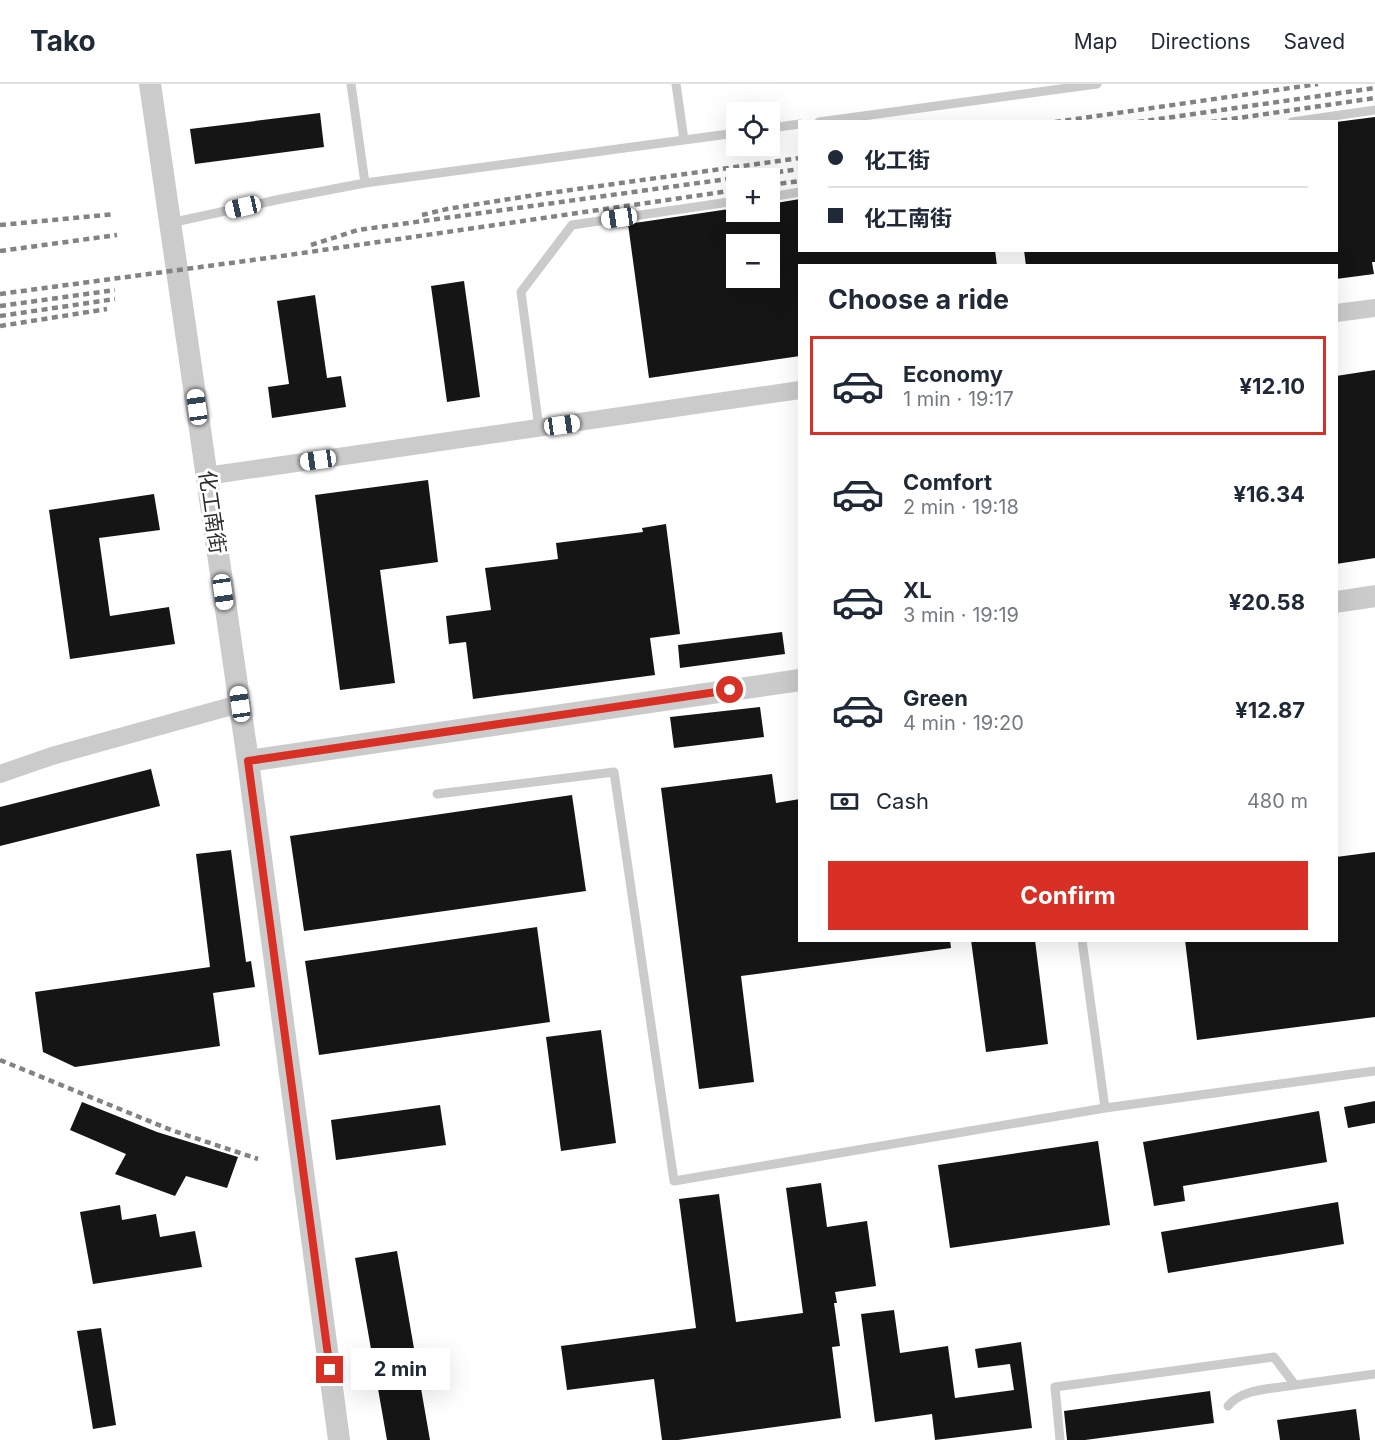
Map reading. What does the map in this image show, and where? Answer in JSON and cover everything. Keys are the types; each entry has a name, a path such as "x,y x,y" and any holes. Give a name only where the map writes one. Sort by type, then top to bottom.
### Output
{"street":[{"name":"化工南街","path":"150,84 248,761 339,1440"},
{"path":"1338,313 1375,308"},
{"path":"206,476 798,390"},
{"path":"1338,602 1375,596"},
{"path":"248,761 798,680"},
{"path":"0,774 52,756 240,704"}],"lane":[{"path":"351,84 365,183"},
{"path":"676,84 684,140"},
{"path":"831,120 1031,88 1097,84"},
{"path":"1306,120 1375,110"},
{"path":"780,127 798,124"},
{"path":"169,223 365,183 726,134"},
{"path":"780,195 798,192"},
{"path":"539,428 521,292 572,225 726,202"},
{"path":"437,794 614,772 675,1181 1105,1108 1375,1071"},
{"path":"1082,942 1105,1108"},
{"path":"1060,1440 1055,1387 1274,1357 1295,1385"},
{"path":"1228,1406 1235,1398 1248,1393 1375,1374"}],"building":[{"path":"320,113 324,147 195,164 190,129"},
{"path":"1375,117 1375,262 1372,262 1374,274 1338,279 1338,264 1026,264 1024,252 1338,252 1338,122"},
{"path":"798,199 798,252 995,252 997,264 798,264 798,356 649,378 628,224 726,209 726,222 780,222 780,202"},
{"path":"464,281 480,397 447,402 431,286"},
{"path":"315,295 327,378 341,376 346,407 272,418 268,387 289,384 277,301"},
{"path":"1375,370 1375,558 1338,564 1338,376"},
{"path":"428,480 438,562 380,570 395,683 340,690 315,495"},
{"path":"154,494 160,530 99,538 110,616 169,607 175,644 70,659 49,510"},
{"path":"666,524 680,634 650,638 655,675 473,699 466,642 449,644 446,616 491,610 485,568 558,559 556,543 643,532 642,528"},
{"path":"782,632 785,654 680,668 678,645"},
{"path":"760,707 764,737 674,748 670,717"},
{"path":"151,769 160,806 0,846 0,807"},
{"path":"772,774 776,803 798,799 798,942 950,942 951,948 741,976 754,1082 699,1089 661,788"},
{"path":"572,795 586,891 304,931 290,836"},
{"path":"231,850 246,962 251,961 255,987 213,993 220,1046 75,1067 43,1052 35,992 210,967 196,854"},
{"path":"1375,852 1375,1017 1197,1040 1185,942 1338,942 1338,857"},
{"path":"537,927 550,1022 319,1055 305,961"},
{"path":"971,942 1035,942 1048,1044 986,1052"},
{"path":"601,1030 616,1143 561,1151 546,1037"},
{"path":"1375,1101 1375,1123 1348,1128 1344,1107"},
{"path":"82,1102 157,1132 238,1157 227,1188 186,1176 175,1196 115,1174 126,1154 70,1130"},
{"path":"440,1105 446,1145 336,1160 331,1120"},
{"path":"1319,1111 1327,1162 1183,1186 1185,1201 1154,1206 1143,1142"},
{"path":"1098,1141 1110,1225 950,1248 938,1165"},
{"path":"821,1183 827,1227 867,1221 876,1286 835,1292 837,1303 834,1303 840,1346 832,1347 841,1418 678,1440 662,1440 654,1379 567,1390 561,1346 696,1328 679,1199 719,1194 736,1322 803,1313 786,1188"},
{"path":"1338,1202 1344,1244 1168,1273 1161,1232"},
{"path":"120,1205 122,1220 156,1214 160,1237 195,1231 202,1267 93,1284 80,1212"},
{"path":"397,1251 430,1440 387,1440 355,1258"},
{"path":"894,1310 900,1353 948,1346 955,1398 1014,1390 1010,1364 978,1368 975,1349 1021,1342 1032,1428 935,1440 932,1414 875,1422 861,1314"},
{"path":"101,1328 116,1425 93,1429 77,1331"},
{"path":"1210,1391 1214,1423 1085,1440 1067,1440 1064,1411"},
{"path":"1356,1409 1360,1440 1280,1440 1277,1420"}],"railway":[{"path":"1069,120 1318,84"},
{"path":"1152,120 1375,88"},
{"path":"1225,120 1375,98"},
{"path":"422,215 535,195 798,158"},
{"path":"311,245 358,230 798,169"},
{"path":"780,184 798,181"},
{"path":"0,294 275,257 726,191"},
{"path":"0,225 115,214"},
{"path":"0,251 117,235"},
{"path":"0,306 115,290"},
{"path":"0,316 115,299"},
{"path":"0,326 107,309"},
{"path":"0,1060 171,1130 258,1159"}],"route":[{"path":"330,1370 248,761 730,690"}]}
